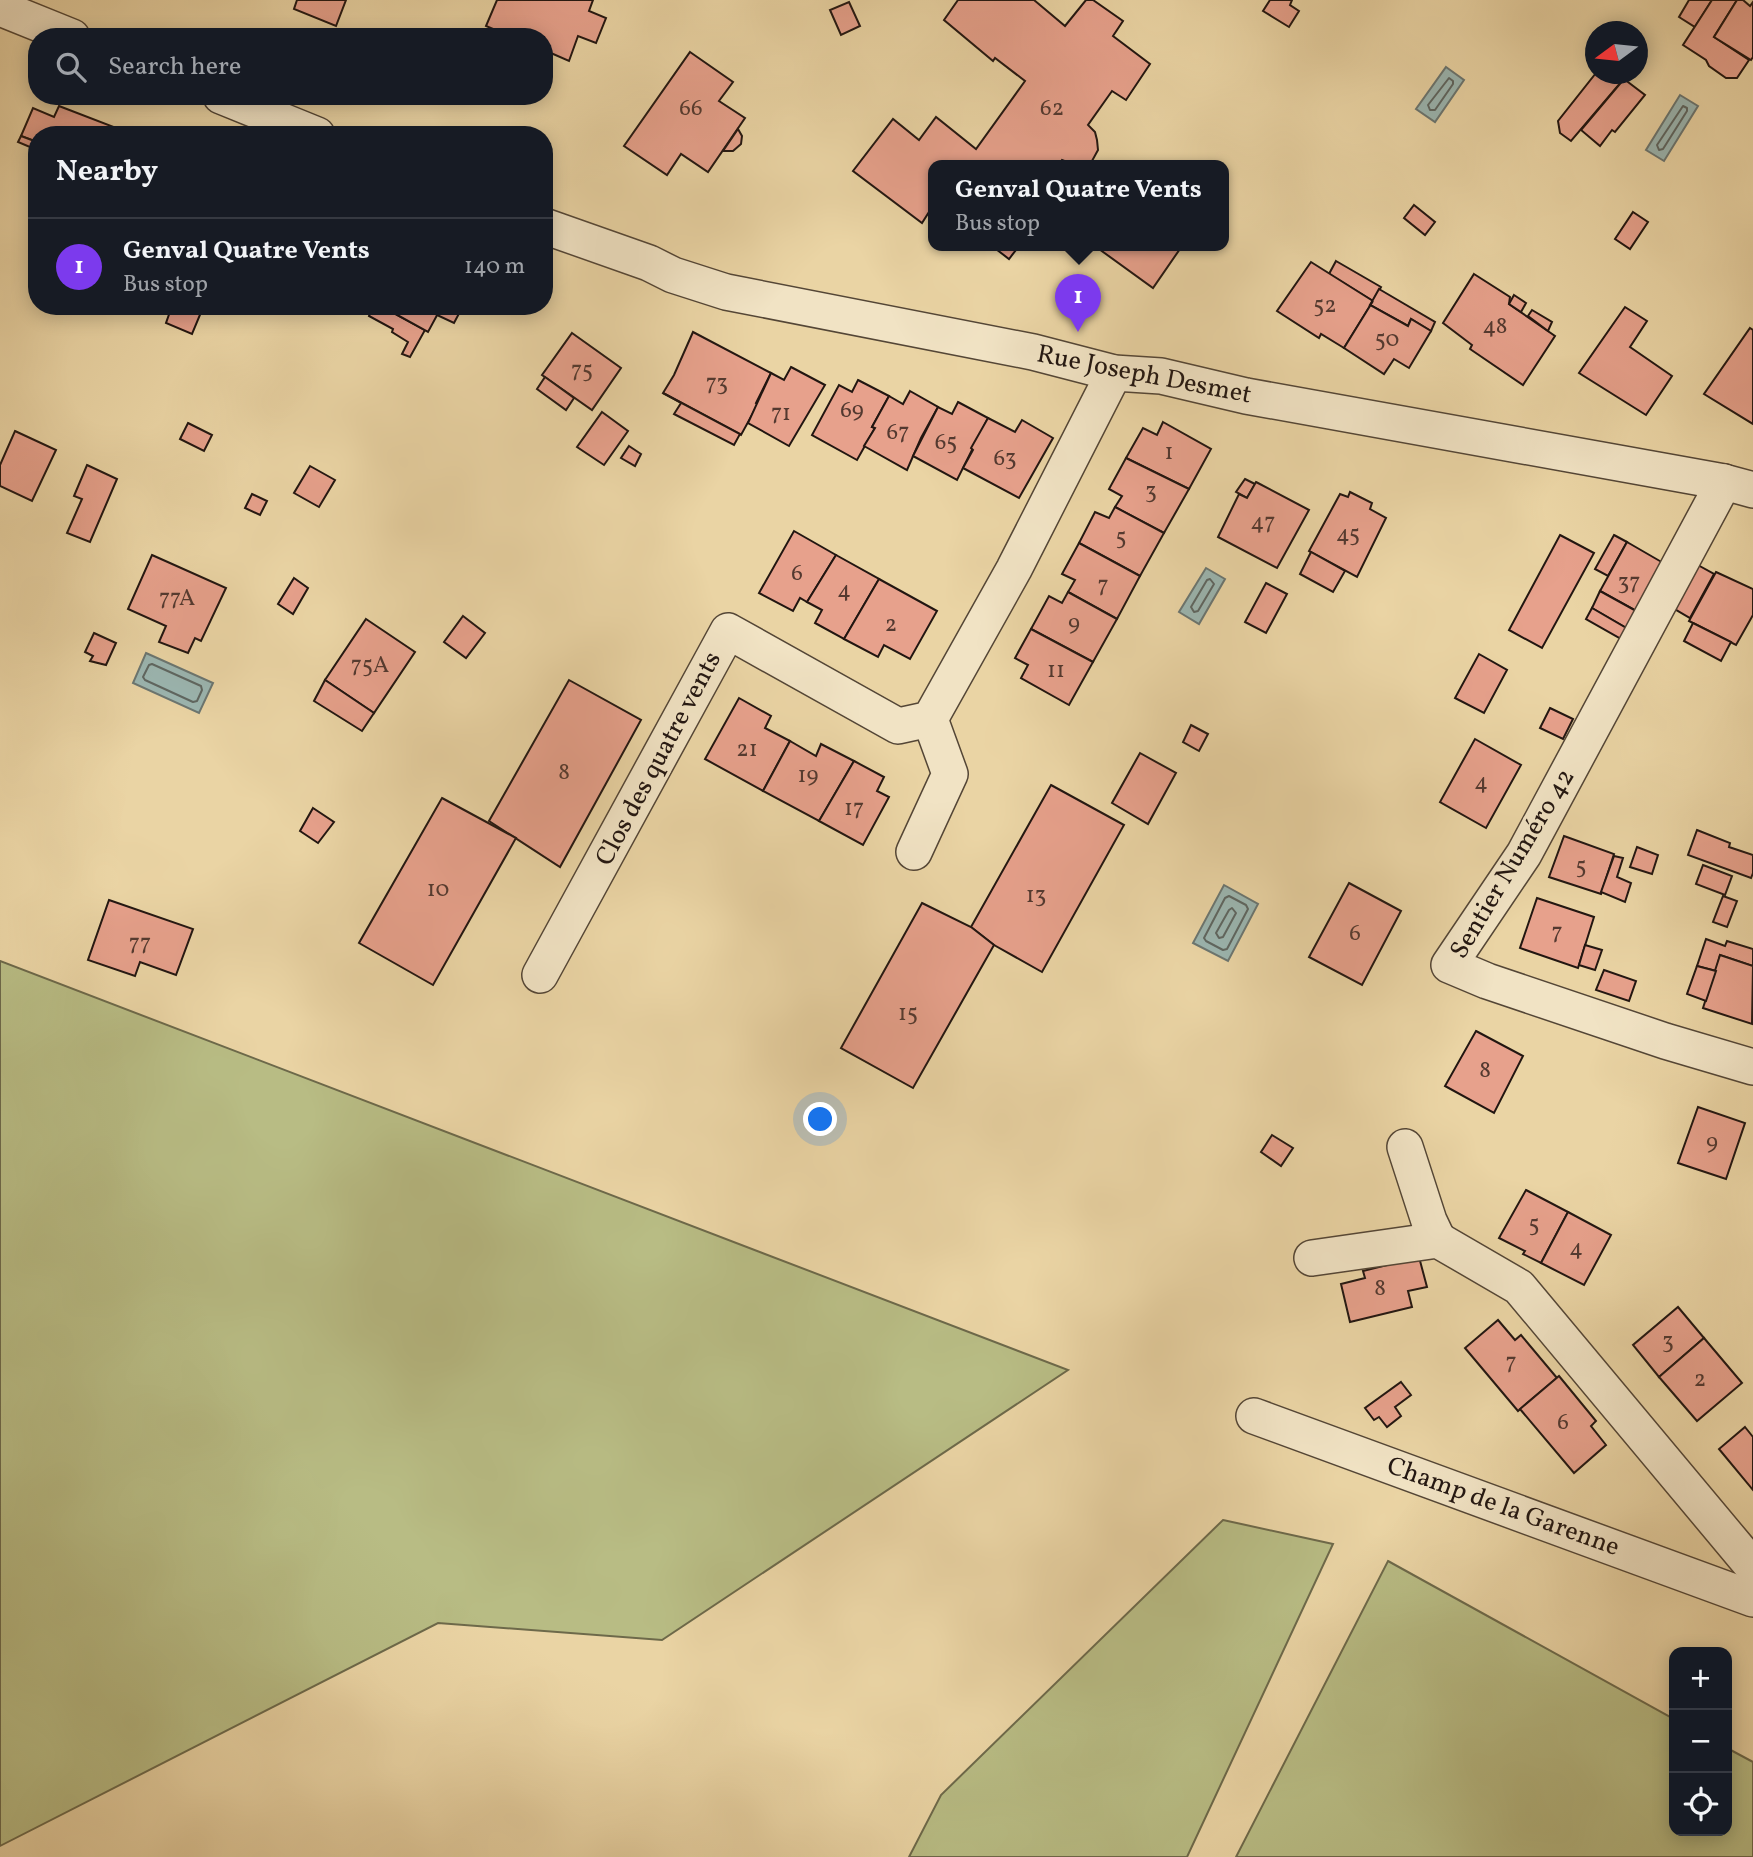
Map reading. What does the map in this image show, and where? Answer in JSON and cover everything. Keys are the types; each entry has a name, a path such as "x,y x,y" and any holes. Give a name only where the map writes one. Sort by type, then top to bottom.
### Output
{"street":[{"path":"0,8 50,28"},
{"path":"243,105 295,126"},
{"name":"Rue Joseph Desmet","path":"553,229 649,263 673,275 726,292 1033,352 1114,373 1161,376 1245,396 1738,486"},
{"path":"915,852 950,774 930,719 1014,569 1114,373"},
{"name":"Sentier Numéro 42","path":"1738,486 1524,854 1449,965 1665,1041 1753,1067"},
{"name":"Clos des quatre vents","path":"540,975 728,631 898,726 930,719"},
{"path":"1405,1147 1438,1240"},
{"path":"1312,1258 1438,1240 1519,1287 1753,1567"},
{"name":"Champ de la Garenne","path":"1254,1416 1753,1599"}],"green space":[{"path":"0,961 1068,1370 662,1640 438,1623 0,1846"},
{"path":"1223,1520 1333,1544 1187,1857 909,1857 941,1795"},
{"path":"1388,1561 1669,1716 1669,1836 1732,1836 1732,1751 1753,1762 1753,1857 1236,1857"}],"water":[{"path":"1446,67 1464,80 1435,122 1416,109"},
{"path":"1680,95 1698,106 1664,161 1646,150"},
{"path":"1206,568 1225,579 1199,624 1179,612"},
{"path":"146,653 213,683 199,713 133,683"},
{"path":"1224,885 1258,904 1228,961 1193,943"}],"building":[{"path":"297,0 346,0 336,26 294,9"},
{"path":"497,0 593,0 589,11 606,18 596,43 578,36 569,61 553,54 553,28 486,26"},
{"path":"958,0 1034,0 1065,26 1086,0 1093,0 1123,21 1113,36 1150,64 1126,100 1112,91 1088,125 1095,132 1097,140 1098,150 1093,160 928,160 928,214 922,223 853,171 893,119 919,140 936,117 976,149 1025,81 995,58 993,61 944,20"},
{"path":"1270,0 1292,0 1290,5 1299,11 1289,27 1263,11"},
{"path":"1689,0 1712,0 1695,27 1679,17"},
{"path":"1712,0 1737,0 1714,37 1749,60 1737,78 1726,78 1709,66 1706,60 1683,45"},
{"path":"1737,0 1743,0 1750,6 1753,2 1751,60 1714,37"},
{"path":"849,2 860,26 841,35 830,10"},
{"path":"690,52 733,82 719,101 745,118 708,172 681,154 667,175 624,146"},
{"path":"1587,84 1619,84 1571,141 1560,133 1558,121"},
{"path":"1620,84 1631,84 1645,95 1600,146 1581,130"},
{"path":"59,106 111,126 28,126 28,139 21,136 33,108 54,117"},
{"path":"738,129 742,136 741,144 733,151 723,151"},
{"path":"21,136 28,139 28,146 18,142"},
{"path":"1414,205 1435,222 1425,235 1404,218"},
{"path":"1633,212 1648,222 1630,249 1615,239"},
{"path":"999,251 1015,251 1009,259"},
{"path":"1102,251 1179,251 1153,288"},
{"path":"1336,261 1381,287 1373,301 1329,274"},
{"path":"1311,262 1373,301 1344,348 1321,334 1319,338 1277,311"},
{"path":"1474,274 1510,297 1509,304 1555,336 1523,385 1470,349 1472,345 1443,323"},
{"path":"1379,289 1435,322 1431,331 1411,319 1408,326 1370,305"},
{"path":"1514,295 1526,303 1521,312 1509,304"},
{"path":"1370,305 1408,326 1411,319 1431,331 1409,368 1394,359 1384,374 1344,348"},
{"path":"1625,307 1647,321 1630,347 1672,376 1646,415 1579,373"},
{"path":"1532,310 1552,322 1548,331 1528,316"},
{"path":"169,315 200,315 192,334 166,323"},
{"path":"397,315 437,315 428,332"},
{"path":"398,315 425,330 410,357 402,354 408,342 392,332 393,329 369,316"},
{"path":"437,315 458,315 454,323"},
{"path":"1750,328 1753,330 1753,424 1704,394"},
{"path":"693,332 771,373 741,435 663,393"},
{"path":"572,333 621,368 592,410 542,375"},
{"path":"791,367 825,385 789,446 748,423 771,373 784,380"},
{"path":"545,377 574,398 566,410 537,389"},
{"path":"858,380 889,396 857,460 812,435 839,385 852,392"},
{"path":"910,391 938,407 907,470 864,446 889,396 903,404"},
{"path":"663,393 740,434 734,445 674,414 681,403"},
{"path":"958,402 988,418 957,480 913,456 938,407 952,414"},
{"path":"602,412 628,431 604,465 577,447"},
{"path":"988,418 1015,432 1022,420 1053,438 1019,498 963,468"},
{"path":"1163,422 1211,449 1189,489 1126,458 1143,428 1157,435"},
{"path":"188,423 212,435 204,451 180,439"},
{"path":"15,431 56,450 32,501 0,486 0,465"},
{"path":"629,446 641,454 635,466 621,458"},
{"path":"1126,458 1189,489 1164,533 1115,507 1122,496 1109,489"},
{"path":"87,465 117,479 90,542 67,533 82,499 74,496"},
{"path":"310,466 335,480 319,507 294,493"},
{"path":"1245,479 1255,484 1247,498 1236,492"},
{"path":"1256,482 1309,510 1277,568 1218,537 1239,494 1247,498"},
{"path":"1350,492 1372,503 1370,509 1386,518 1357,577 1309,551 1340,494 1348,497"},
{"path":"252,494 267,501 260,515 245,508"},
{"path":"1115,507 1164,533 1140,576 1079,543 1095,512 1109,518"},
{"path":"794,531 836,555 807,602 800,598 793,611 759,593"},
{"path":"1560,535 1594,553 1542,648 1509,630"},
{"path":"1614,535 1627,542 1608,576 1595,569"},
{"path":"1627,542 1665,564 1638,612 1600,591"},
{"path":"1079,543 1140,576 1117,619 1068,592 1075,580 1062,574"},
{"path":"1311,552 1345,571 1333,592 1300,574"},
{"path":"152,555 226,588 201,641 195,638 188,653 159,642 166,626 128,609"},
{"path":"836,555 879,579 844,639 815,623 822,610 807,602"},
{"path":"1696,564 1714,574 1690,618 1673,608"},
{"path":"1716,572 1753,589 1753,615 1736,645 1689,621"},
{"path":"294,578 308,588 293,614 278,604"},
{"path":"879,579 937,611 910,659 884,645 878,657 844,639"},
{"path":"1266,583 1287,594 1266,633 1245,622"},
{"path":"1600,591 1638,612 1628,629 1592,608"},
{"path":"1068,592 1117,619 1093,662 1031,629 1049,596 1062,603"},
{"path":"1592,608 1628,629 1623,640 1586,619"},
{"path":"463,616 485,633 466,658 444,642"},
{"path":"366,619 415,652 374,713 325,680"},
{"path":"1693,623 1731,642 1721,661 1684,641"},
{"path":"1031,629 1093,662 1069,705 1021,678 1028,665 1015,658"},
{"path":"94,633 116,643 106,665 90,661 93,656 85,652"},
{"path":"1479,654 1507,670 1484,713 1455,698"},
{"path":"325,680 374,713 362,731 314,701"},
{"path":"569,680 641,720 560,867 489,821"},
{"path":"739,698 771,716 765,728 790,741 763,791 705,759"},
{"path":"1550,708 1573,719 1563,739 1540,728"},
{"path":"1191,725 1208,734 1199,751 1183,742"},
{"path":"1475,739 1521,765 1486,828 1440,802"},
{"path":"790,741 816,756 821,744 854,761 819,821 763,791"},
{"path":"1140,753 1176,773 1148,824 1112,803"},
{"path":"854,761 884,777 877,791 889,797 863,845 819,821"},
{"path":"1051,785 1124,825 1042,972 994,945 971,927"},
{"path":"442,798 516,838 433,985 359,943"},
{"path":"313,808 334,822 318,843 300,831"},
{"path":"1697,830 1730,843 1729,847 1753,855 1751,878 1688,855"},
{"path":"1564,836 1614,854 1601,894 1549,877"},
{"path":"1637,847 1658,855 1652,874 1630,867"},
{"path":"1614,856 1623,858 1617,877 1631,883 1625,902 1601,892"},
{"path":"1703,865 1732,876 1725,895 1696,884"},
{"path":"1349,883 1401,911 1362,985 1309,957"},
{"path":"1723,896 1737,901 1727,927 1713,922"},
{"path":"1537,898 1594,917 1578,968 1520,948"},
{"path":"109,900 193,929 176,975 140,962 135,976 88,960"},
{"path":"922,903 971,927 994,945 913,1088 841,1048"},
{"path":"1706,939 1725,946 1727,941 1753,949 1753,966 1720,955 1716,971 1697,966"},
{"path":"1585,945 1602,950 1595,970 1579,965"},
{"path":"1720,955 1753,966 1752,1024 1703,1008"},
{"path":"1697,966 1716,971 1706,1001 1687,994"},
{"path":"1604,970 1636,981 1629,1001 1596,990"},
{"path":"1476,1031 1523,1056 1494,1113 1445,1086"},
{"path":"1698,1107 1745,1123 1726,1179 1678,1163"},
{"path":"1272,1135 1293,1148 1281,1166 1261,1152"},
{"path":"1526,1190 1568,1212 1541,1263 1523,1254 1525,1251 1499,1238"},
{"path":"1568,1212 1611,1235 1584,1285 1541,1263"},
{"path":"1419,1257 1427,1287 1408,1291 1412,1307 1350,1322 1341,1284 1365,1278 1363,1271"},
{"path":"1678,1307 1704,1338 1659,1377 1633,1345"},
{"path":"1498,1320 1515,1340 1521,1335 1557,1378 1518,1411 1465,1348"},
{"path":"1704,1338 1742,1383 1697,1421 1659,1377"},
{"path":"1559,1376 1596,1421 1591,1426 1606,1445 1574,1473 1520,1409"},
{"path":"1401,1382 1411,1395 1395,1407 1401,1416 1387,1427 1379,1417 1374,1420 1365,1408"},
{"path":"1745,1427 1753,1437 1753,1490 1719,1449"}],"place":[{"name":"Genval Quatre Vents","path":"1078,332"}]}
